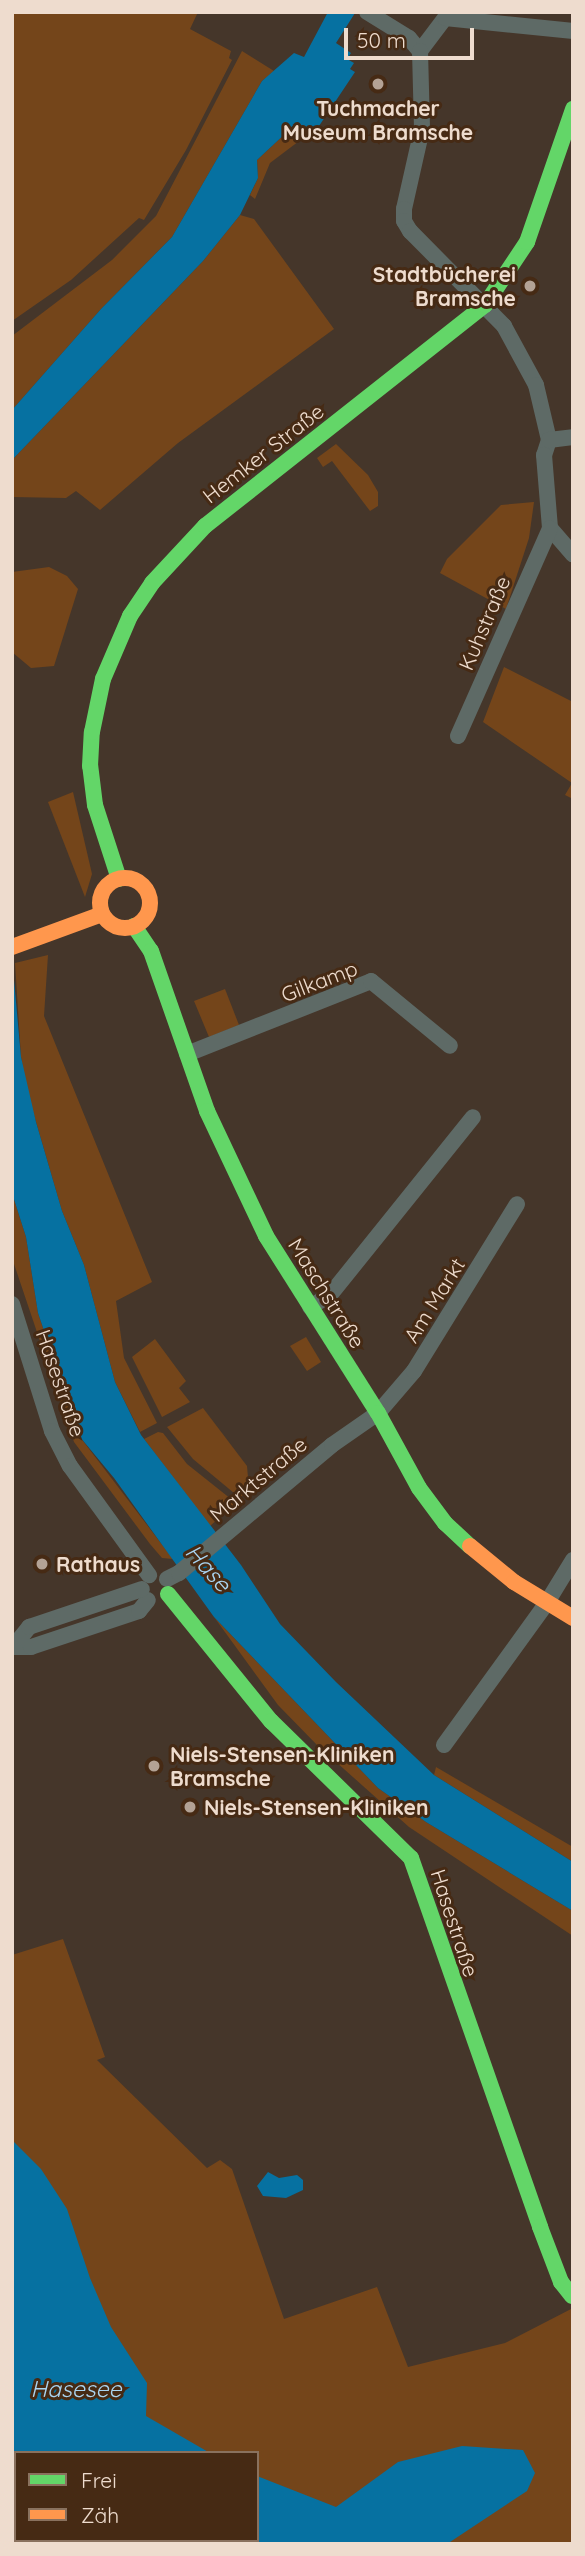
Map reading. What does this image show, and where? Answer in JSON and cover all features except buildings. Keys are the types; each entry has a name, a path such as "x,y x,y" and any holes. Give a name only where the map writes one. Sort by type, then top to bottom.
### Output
{"main road":[{"name":"Hemker Straße","path":"119,878 95,805 90,766 92,732 103,680 118,640 141,598 205,526 485,305 501,285 527,242 573,109"},
{"path":"119,878 136,881 147,892 149,909 134,926 119,928 102,914 102,892 119,878"},
{"path":"12,947 102,914"},
{"name":"Maschstraße","path":"134,926 151,951 207,1111 265,1236 378,1413 419,1488 445,1523 480,1556 545,1604 573,1618"},
{"name":"Hasestraße","path":"172,1582 271,1721 411,1858 540,2227 561,2282 572,2296"}],"street":[{"path":"371,14 409,38 420,51"},
{"path":"573,31 443,15 420,51 422,129 404,209 404,221 410,231 505,326 536,385 549,440 544,456 550,528 573,554"},
{"path":"549,440 573,437"},
{"name":"Kuhstraße","path":"457,736 550,528"},
{"name":"Gilkamp","path":"187,1054 371,981 450,1046"},
{"path":"310,1307 330,1295 473,1117"},
{"name":"Am Markt","path":"378,1413 414,1371 517,1204"},
{"name":"Hasestraße","path":"12,1304 52,1431 70,1466 147,1588"},
{"name":"Marktstraße","path":"172,1582 233,1527 332,1445 378,1413"},
{"path":"444,1745 545,1604 573,1560"},
{"path":"12,1647 30,1647 139,1611 147,1588 161,1574 172,1582 157,1602 147,1588"}],"shaded area":[{"path":"12,12 198,12 190,29 231,51 229,58 232,60 186,150 144,220 139,218 71,280 12,321"},
{"path":"242,51 274,71 262,81 172,237 101,309 12,410 12,336 112,260 156,216"},
{"path":"319,126 270,163 255,199 250,195 258,178 257,160 287,132"},
{"path":"240,215 254,219 334,329 178,443 100,510 76,491 66,498 12,497 12,460 203,261"},
{"path":"336,444 368,475 378,492 378,506 370,511 332,461 323,467 317,458"},
{"path":"534,502 529,538 506,609 440,573 447,559 501,505"},
{"path":"49,567 67,576 78,589 54,666 31,668 12,652 12,572"},
{"path":"504,667 573,702 573,799 565,795 572,783 483,722"},
{"path":"73,792 92,874 85,897 48,802"},
{"path":"48,955 44,1016 152,1282 116,1301 124,1358 157,1423 140,1432 115,1382 84,1265 62,1211 27,1091 21,1057 15,963"},
{"path":"225,989 239,1025 209,1037 194,1001"},
{"path":"12,1193 26,1237 38,1313 80,1437 173,1559 162,1558 150,1544 74,1442 12,1258"},
{"path":"306,1337 321,1362 307,1371 290,1346"},
{"path":"155,1339 186,1381 179,1388 190,1402 162,1417 132,1357"},
{"path":"203,1408 247,1466 249,1489 240,1498 193,1459 167,1427"},
{"path":"158,1432 163,1433 187,1464 236,1503 210,1526 144,1439"},
{"path":"214,1617 378,1788 426,1822 573,1911 573,1936 409,1827 317,1745 278,1705"},
{"path":"436,1767 573,1847 573,1862 434,1775"},
{"path":"63,1939 105,2057 97,2060 207,2168 220,2160 232,2169 284,2319 377,2287 408,2367 505,2343 573,2308 573,2544 12,2544 12,1955"}],"water":[{"path":"328,12 355,13 336,43 351,53 347,59 354,63 350,69 355,72 319,126 287,132 257,160 258,178 240,215 203,261 12,460 12,410 101,309 172,237 262,81 294,53 304,57"},
{"name":"Hase","path":"12,958 21,1057 36,1122 62,1211 84,1265 115,1382 141,1435 241,1565 280,1624 336,1682 434,1775 573,1862 573,1911 426,1822 378,1788 214,1617 114,1478 80,1437 38,1313 26,1237 12,1193"},
{"name":"Hasesee","path":"12,2140 41,2169 67,2209 90,2278 111,2327 147,2383 146,2416 207,2451 14,2451 14,2542 259,2542 259,2477 336,2507 398,2462 462,2446 523,2450 535,2473 527,2491 447,2544 12,2544"},
{"path":"268,2172 279,2178 297,2175 303,2180 303,2190 286,2198 263,2196 257,2186"}],"traffic: fast":[{"path":"119,879 95,805 90,766 92,732 103,679 130,616 152,583 205,526 485,305 527,242 573,109"},
{"path":"134,926 151,951 207,1111 266,1236 378,1413 419,1488 445,1523 470,1546"},
{"path":"168,1594 271,1721 411,1858 540,2227 561,2282 572,2296"}],"traffic: slow":[{"path":"125,878 143,885 150,903 143,921 125,928 107,921 100,903 107,885 125,878"},
{"path":"12,947 102,914"},
{"path":"470,1546 514,1582 573,1618"}],"place":[{"name":"Tuchmacher Museum Bramsche","path":"378,84"},
{"name":"Stadtbücherei Bramsche","path":"530,286"},
{"name":"Rathaus","path":"42,1564"},
{"name":"Niels-Stensen-Kliniken Bramsche","path":"154,1766"},
{"name":"Niels-Stensen-Kliniken","path":"190,1807"}]}
